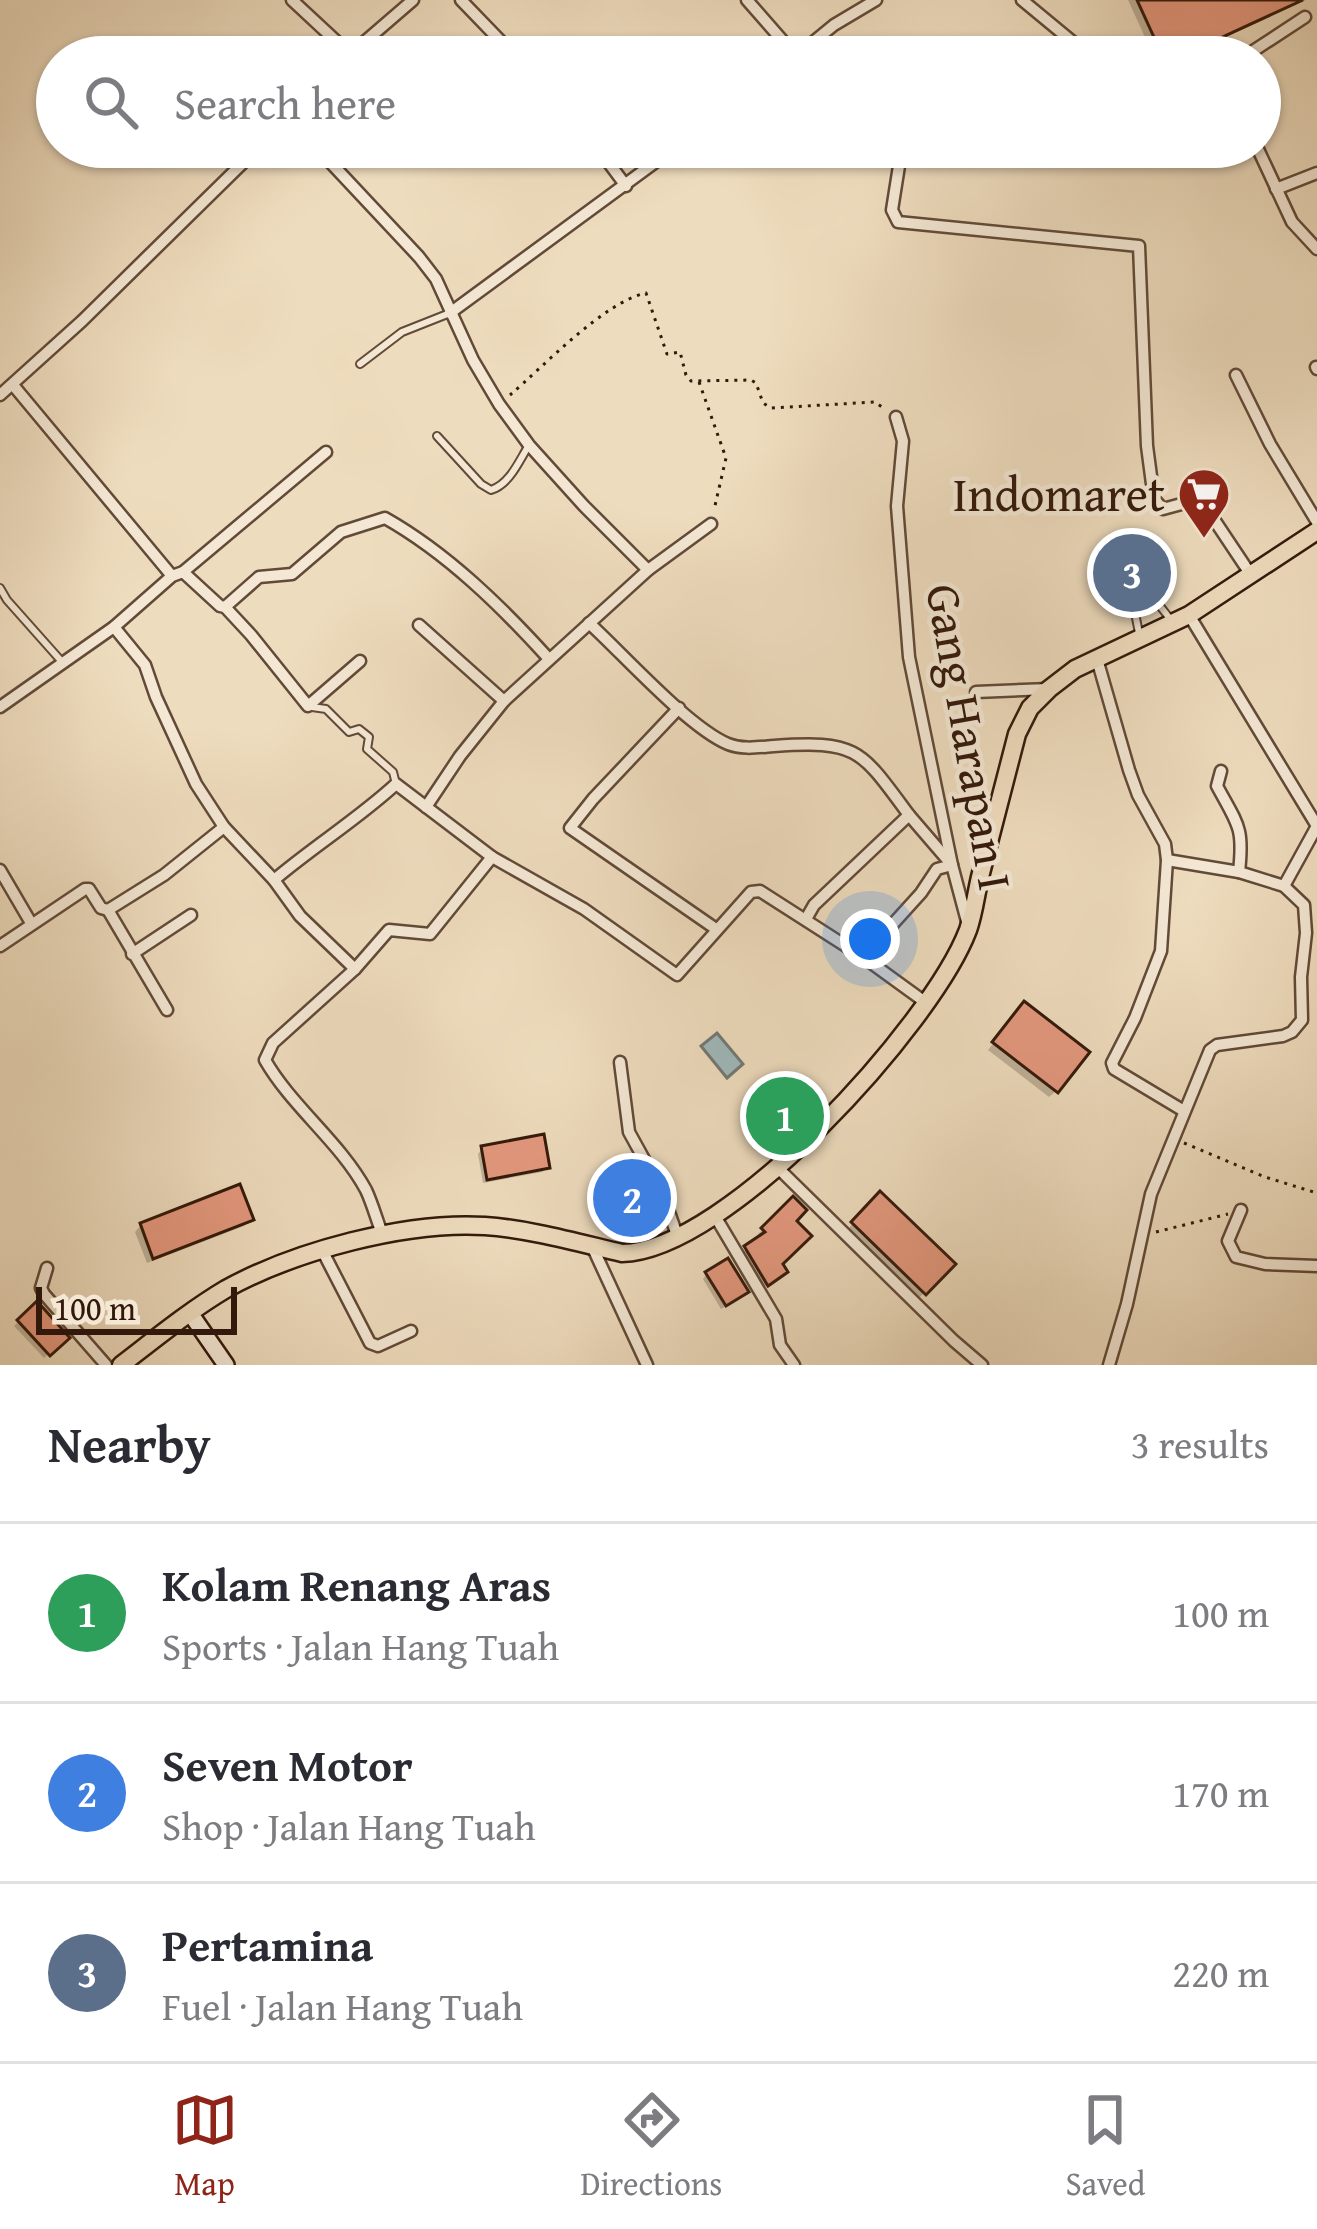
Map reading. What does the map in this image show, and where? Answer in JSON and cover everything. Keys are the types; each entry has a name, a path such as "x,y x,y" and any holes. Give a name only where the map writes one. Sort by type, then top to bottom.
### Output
{"main road":[{"path":"121,1365 226,1290 322,1250 438,1226 489,1226 638,1253 678,1238 734,1204 844,1102 951,966 969,928 1017,734 1030,708 1076,669 1181,619 1317,531"}],"street":[{"path":"292,0 329,36"},
{"path":"370,36 413,0"},
{"path":"461,0 496,36"},
{"path":"747,0 778,36"},
{"path":"821,36 875,0"},
{"path":"1022,0 1066,36"},
{"path":"1276,36 1305,17"},
{"path":"0,395 237,168"},
{"path":"336,168 436,278 472,360 529,445 647,570"},
{"path":"613,168 626,185"},
{"path":"450,314 648,168"},
{"path":"898,168 892,210 898,222 1139,246 1147,446 1154,499 1163,509 1203,502 1252,575"},
{"path":"1266,168 1292,222 1317,249"},
{"path":"1276,189 1317,173"},
{"path":"1236,375 1317,522"},
{"path":"13,385 177,574 225,607 308,706 360,661"},
{"name":"Gang Harapan I","path":"896,417 903,441 897,506 909,657 969,928"},
{"path":"0,707 114,627 326,452"},
{"path":"225,607 260,577 292,574 341,532 385,518 411,532 502,608 549,659"},
{"path":"426,806 504,701 647,570 711,524"},
{"path":"1181,619 1317,826 1284,886"},
{"path":"589,623 722,742 739,748 810,742 837,746 858,754 876,770 952,865 937,869 863,957"},
{"path":"419,625 504,701"},
{"path":"114,627 145,665 196,784 224,826 301,916 355,968"},
{"path":"1097,659 1134,782 1165,844 1167,860 1160,951 1136,1018 1112,1063 1114,1069 1184,1111"},
{"path":"976,692 1049,689"},
{"path":"680,708 570,828 716,928"},
{"path":"1221,771 1217,786 1243,840 1239,872"},
{"path":"274,880 396,784 492,857 584,908 676,974 751,892 760,890 926,1002"},
{"path":"806,920 814,905 909,815"},
{"path":"107,910 164,874 224,826"},
{"path":"383,1236 367,1192 350,1165 265,1060 273,1043 389,930 430,934 492,857"},
{"path":"1109,1365 1151,1194 1207,1057 1214,1047 1283,1036 1302,1020 1307,913 1300,899 1284,886 1239,872 1167,860"},
{"path":"0,870 31,923"},
{"path":"0,946 89,889 107,910 167,1010"},
{"path":"132,955 190,915"},
{"path":"620,1061 629,1132 662,1192 678,1238"},
{"path":"777,1166 982,1365"},
{"path":"1241,1210 1228,1240 1236,1257 1265,1264 1317,1266"},
{"path":"715,1216 776,1319 780,1345 794,1365"},
{"path":"592,1246 647,1365"},
{"path":"322,1250 370,1343 378,1346 411,1330"},
{"path":"47,1268 41,1288 44,1294 106,1365"},
{"path":"190,1313 226,1365"}],"lane":[{"path":"360,364 402,332 450,314"},
{"path":"437,436 491,490 508,478 529,445"},
{"path":"0,588 63,663"},
{"path":"1140,638 1135,613 1148,602 1156,601 1181,619"},
{"path":"308,706 326,709 349,732 359,729 368,736 368,749 394,772 396,784"}],"path":[{"path":"499,404 585,329 631,296 646,293 667,354 680,352 691,381 751,380 771,408 875,402 896,417"},
{"path":"699,381 726,458 711,524"},
{"path":"1172,1138 1317,1193"},
{"path":"1142,1236 1241,1210"}],"water":[{"path":"717,1033 743,1064 727,1078 701,1046"}],"building":[{"path":"1137,0 1303,0 1225,36 1153,36"},
{"path":"1024,1001 1090,1052 1058,1093 992,1042"},
{"path":"544,1134 550,1168 487,1180 481,1146"},
{"path":"631,1183 643,1209 632,1214 620,1188"},
{"path":"240,1184 254,1220 153,1259 140,1223"},
{"path":"880,1191 956,1264 926,1295 851,1222"},
{"path":"793,1196 807,1210 797,1221 812,1236 783,1264 788,1272 768,1286 744,1246 765,1232 761,1228"},
{"path":"728,1258 749,1292 726,1306 705,1272"},
{"path":"37,1301 70,1338 50,1356 17,1320"}],"place":[{"name":"Indomaret","path":"1204,540"},
{"name":"Pertamina","path":"1132,573"},
{"name":"Kolam Renang Aras","path":"785,1116"},
{"name":"Seven Motor","path":"632,1198"}]}
